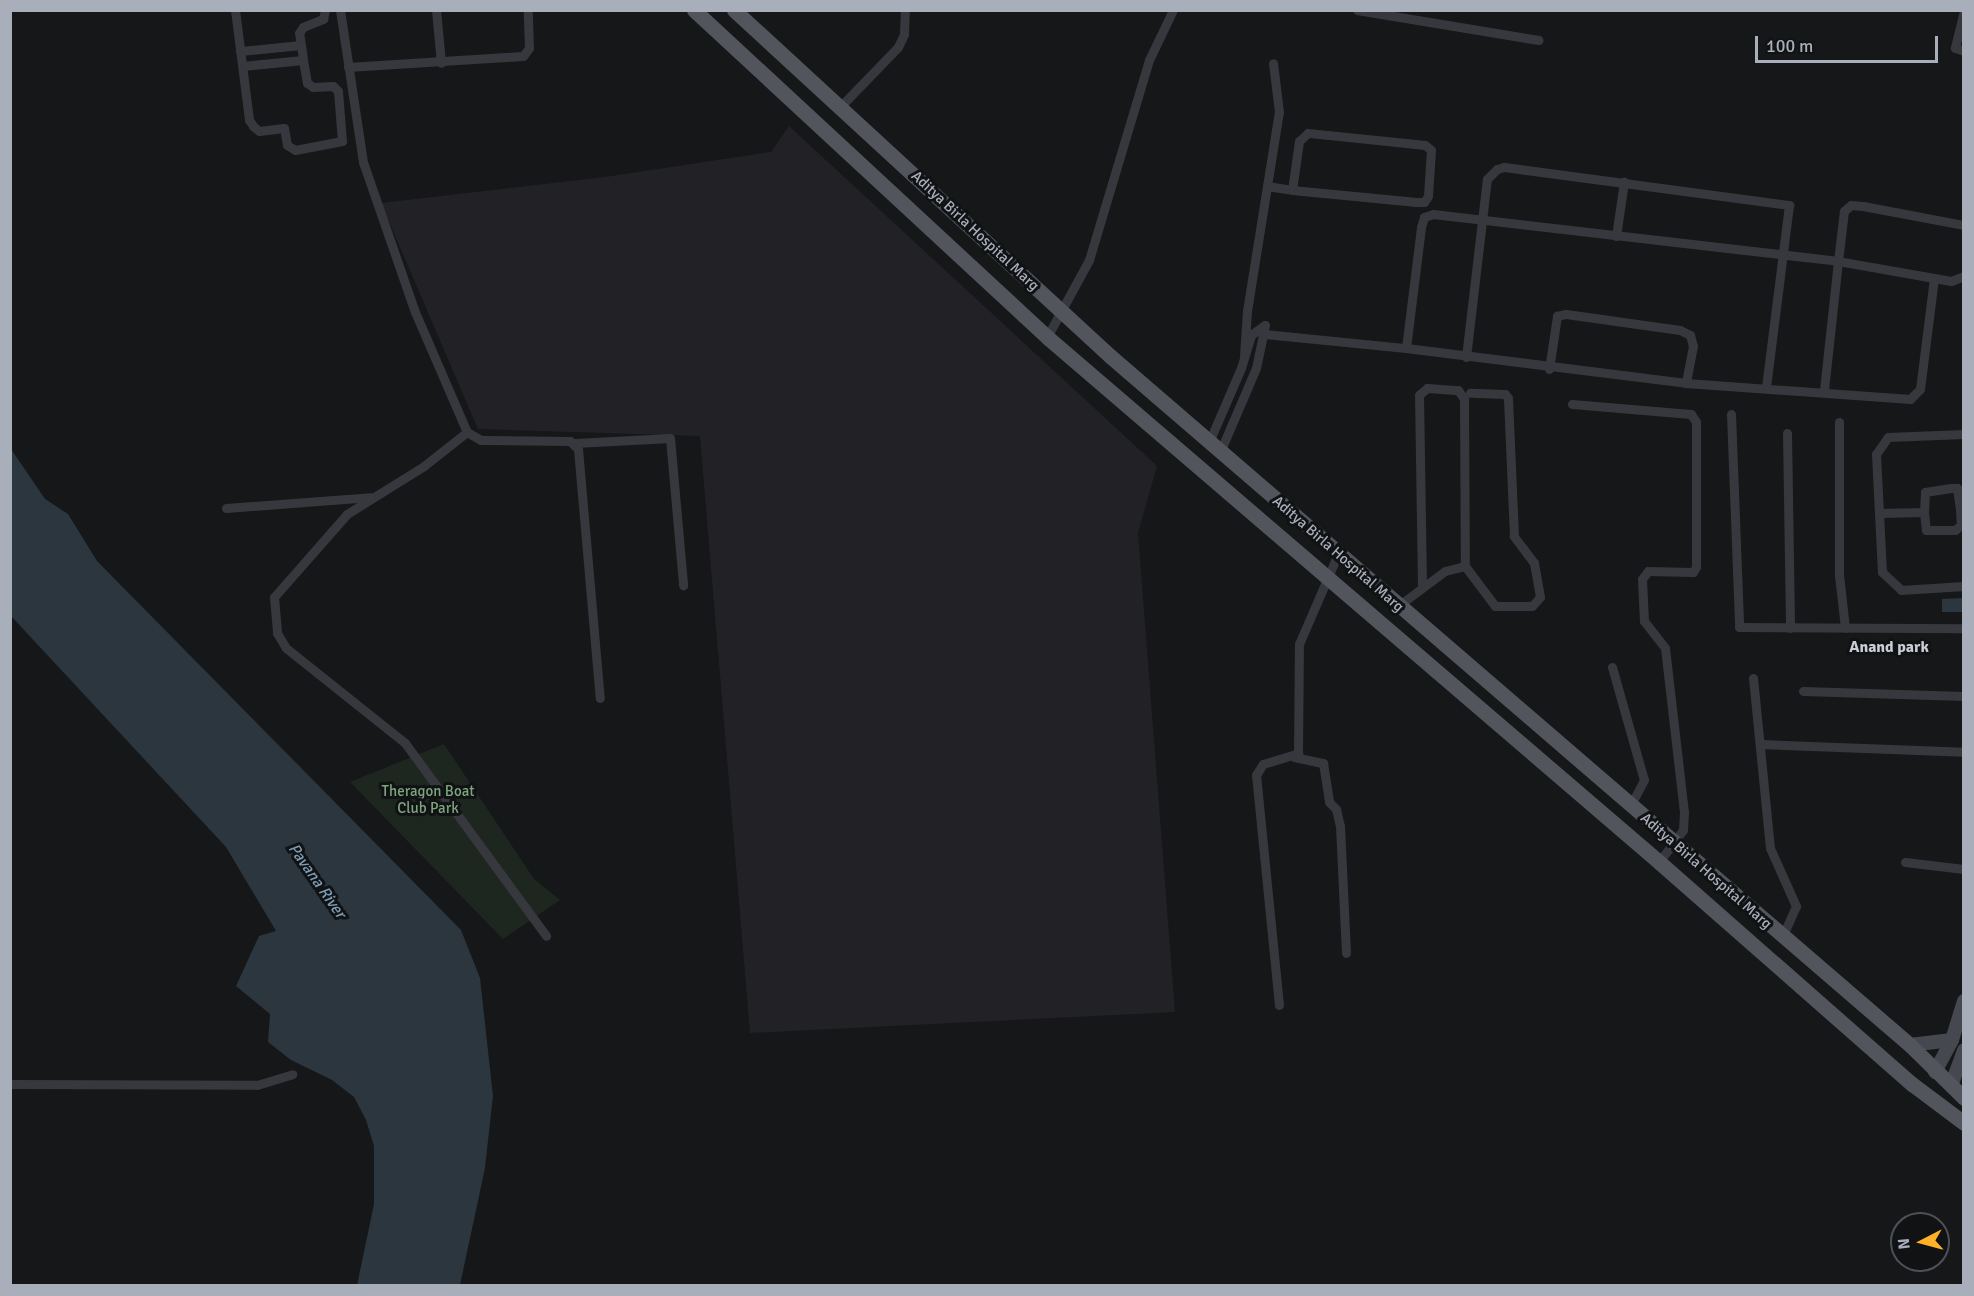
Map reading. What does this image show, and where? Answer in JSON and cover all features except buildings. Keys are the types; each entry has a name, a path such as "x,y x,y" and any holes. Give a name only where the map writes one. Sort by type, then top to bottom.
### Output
{"main road":[{"name":"Aditya Birla Hospital Marg","path":"694,10 796,101 1047,337 1942,1108"},
{"name":"Aditya Birla Hospital Marg","path":"734,10 1214,447 1910,1045 1964,1098"},
{"path":"796,101 813,80"},
{"path":"935,231 953,210"},
{"path":"1942,1108 1964,1123"},
{"path":"1942,1108 1964,1138"}],"street":[{"path":"235,10 249,120 259,131 284,128 287,145 295,150 340,145 338,91 333,86 313,87 307,82 299,33 303,27 324,19 325,10"},
{"path":"340,10 363,162 415,312 467,432 481,440 563,440 575,443 670,438 682,585"},
{"path":"436,10 441,63"},
{"path":"348,67 441,63 527,54 528,10"},
{"path":"840,107 898,47 904,34 905,10"},
{"path":"1047,337 1060,309 1089,260 1149,60 1173,10"},
{"path":"1357,10 1390,13 1539,40"},
{"path":"1964,10 1954,48 1964,51"},
{"path":"240,51 302,45"},
{"path":"242,66 303,60"},
{"path":"1244,356 1247,311 1280,98 1273,63"},
{"path":"1267,186 1292,190 1424,202 1428,196 1431,150 1425,145 1308,133 1299,141 1292,190"},
{"path":"1466,357 1488,179 1497,169 1783,201 1790,205 1766,386"},
{"path":"1617,236 1624,182"},
{"path":"1824,390 1844,211 1851,205 1964,225"},
{"path":"1406,348 1424,216 1433,214 1483,222 1785,253 1951,281 1964,276"},
{"path":"1265,334 1406,348 1548,369 1686,383 1824,390 1910,399 1917,395 1934,278"},
{"path":"1548,369 1557,316 1566,314 1680,330 1690,335 1694,346 1686,383"},
{"path":"1265,326 1258,361 1214,447 1251,335 1265,326"},
{"path":"1244,356 1258,361"},
{"path":"1422,585 1419,395 1427,388 1463,392 1465,566 1495,606 1523,607 1538,603 1534,563 1514,536 1508,398 1505,394 1470,393"},
{"path":"1572,404 1691,414 1696,422 1696,567 1693,572 1648,571 1641,579 1644,621 1649,630 1660,638 1668,671 1684,813 1683,830 1659,862"},
{"path":"1731,414 1737,623 1744,628 1964,628"},
{"path":"1839,422 1839,575 1845,628"},
{"path":"467,432 347,514 274,597 273,614 280,641 405,743 546,936"},
{"path":"1787,433 1790,628"},
{"path":"1964,434 1888,436 1876,454 1882,572 1901,590 1964,586"},
{"path":"575,443 600,698"},
{"path":"1951,488 1959,492 1962,510 1961,525 1955,530 1926,530 1924,512 1925,492 1951,488"},
{"path":"226,508 373,497"},
{"path":"1879,513 1924,512"},
{"path":"1294,757 1300,747 1299,644 1338,554"},
{"path":"1398,606 1422,585 1445,571 1465,566"},
{"path":"1612,667 1644,780 1630,806"},
{"path":"1753,678 1770,848 1796,906 1782,937"},
{"path":"1803,691 1964,696"},
{"path":"1760,744 1964,752"},
{"path":"1279,1005 1256,775 1263,764 1294,757 1323,763 1329,802 1336,809 1340,826 1346,953"},
{"path":"1905,862 1964,869"},
{"path":"1935,1072 1952,1040 1964,1001"},
{"path":"1910,1045 1952,1040"},
{"path":"1951,1086 1964,1050"},
{"path":"10,1084 257,1085 292,1074"}],"shaded area":[{"path":"789,126 1157,466 1138,533 1175,1012 750,1033 700,436 478,429 381,203 605,177 771,152"}],"green space":[{"name":"Theragon Boat Club Park","path":"444,744 534,879 560,900 503,939 350,782"}],"water":[{"name":"Pavana River","path":"11,449 45,499 68,514 97,561 461,930 480,978 493,1096 485,1168 460,1285 357,1285 374,1204 374,1146 366,1120 354,1097 332,1080 291,1060 268,1042 270,1014 236,986 259,936 276,931 226,847 11,616"},
{"path":"1963,598 1963,612 1942,612 1942,599"}],"district":[{"name":"Anand park","path":"1889,647"}]}
